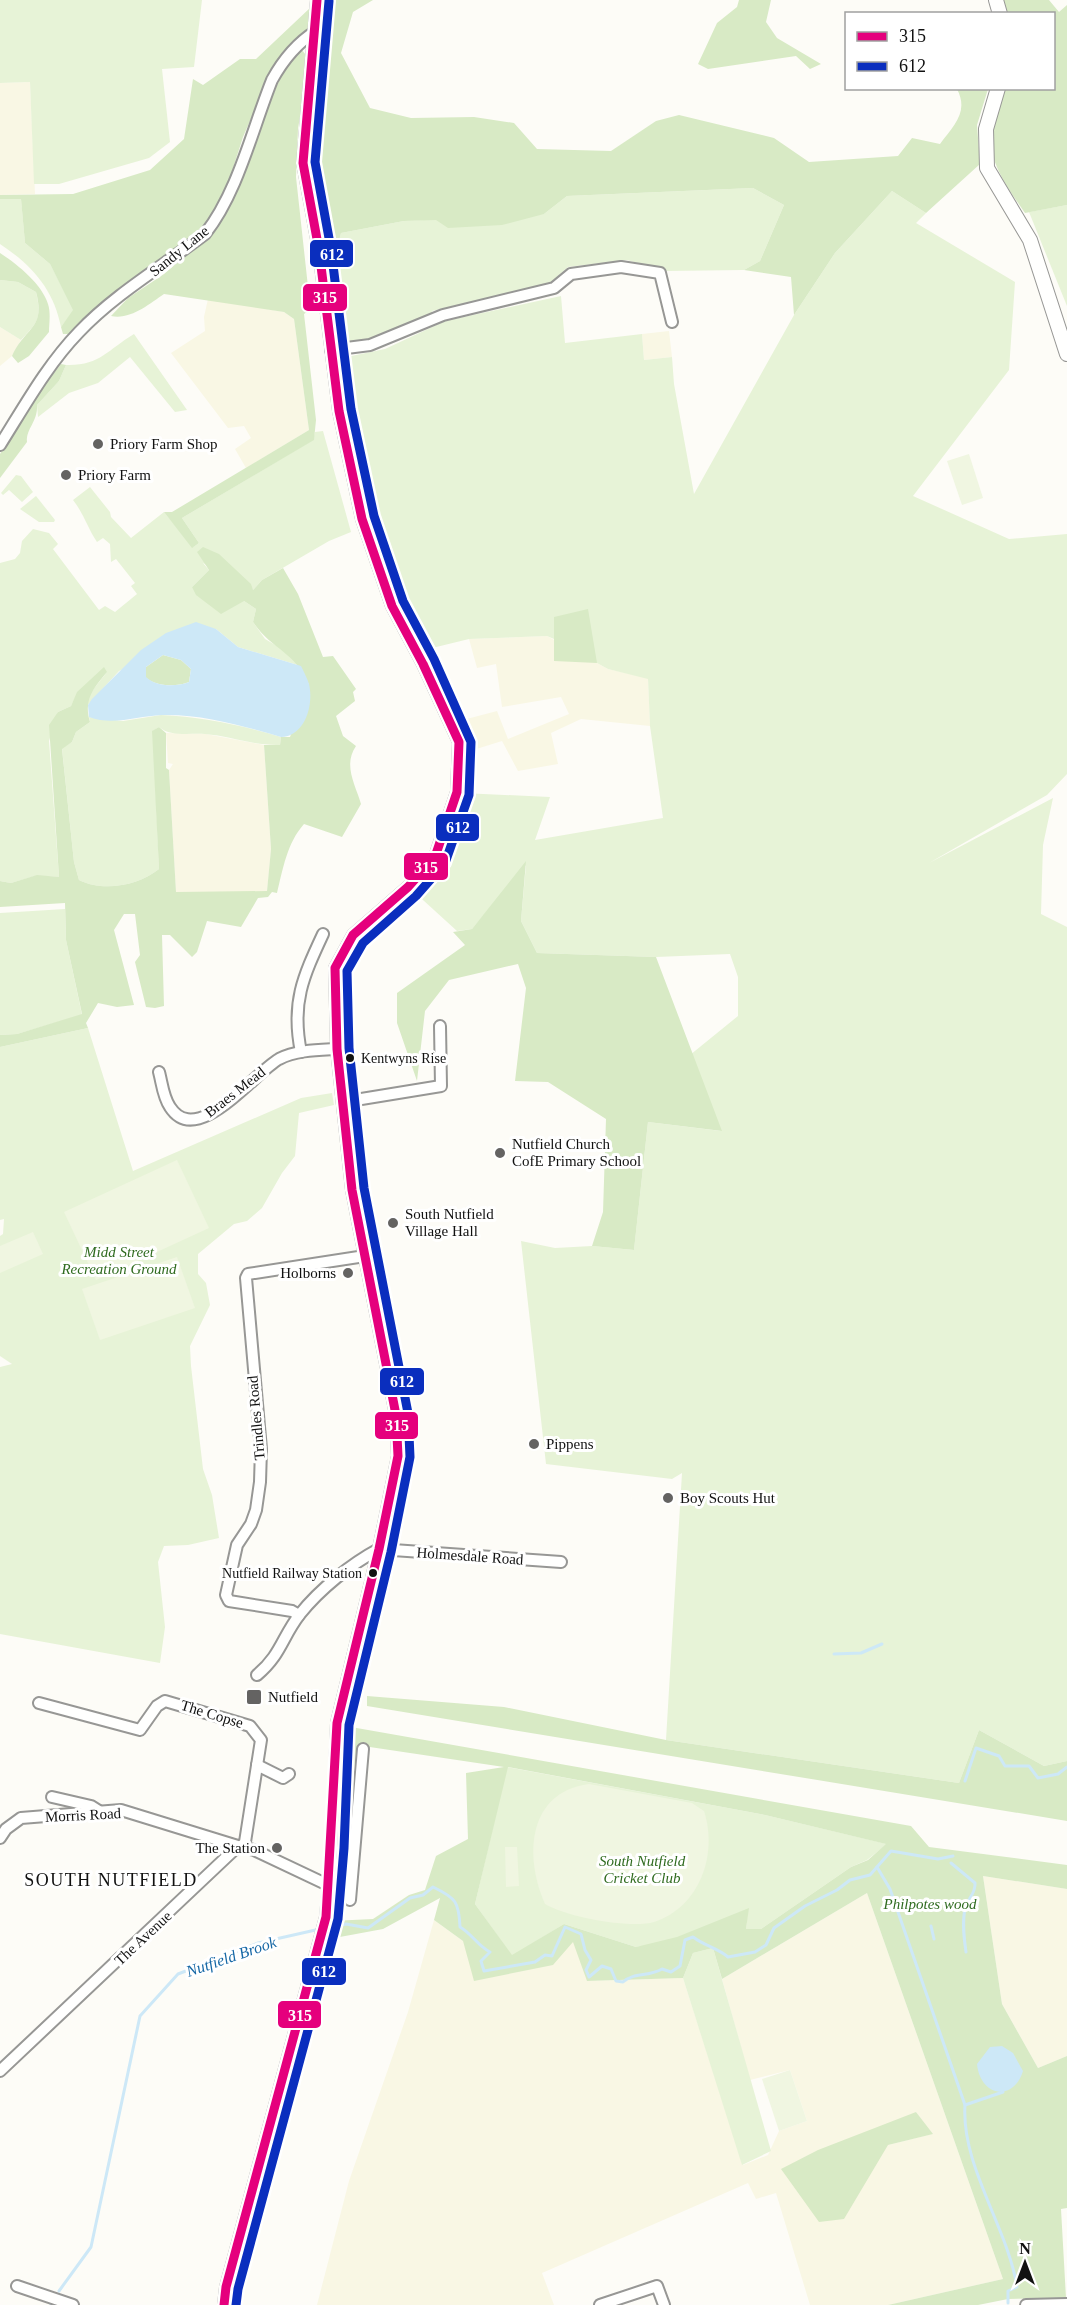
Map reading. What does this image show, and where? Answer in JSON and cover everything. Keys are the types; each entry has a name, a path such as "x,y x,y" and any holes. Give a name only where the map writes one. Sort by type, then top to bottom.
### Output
{"street":[{"path":"224,2305 226,2287 326,1917 330,1886 337,1723 379,1549 398,1456 396,1415 352,1190 338,1049 335,968 353,935 408,887 435,856 457,792 459,742 429,675 392,606 362,519 339,411 319,250 303,163 317,0"},
{"name":"Sandy Lane","path":"0,445 37,387 78,333 106,306 205,234 216,219 232,188 272,80 281,64 303,39 316,31"},
{"path":"997,90 986,129 987,168 1030,240 1067,354"},
{"path":"331,350 370,345 443,315 554,288 571,274 621,267 660,273 672,322"},
{"path":"301,1052 297,1026 298,997 323,934"},
{"path":"343,1102 441,1086 440,1026"},
{"name":"Braes Mead","path":"159,1072 165,1096 174,1112 190,1119 202,1119 215,1112 267,1067 287,1055 338,1049"},
{"name":"Trindles Road","path":"299,1615 292,1611 229,1601 225,1595 237,1545 251,1524 256,1510 260,1482 261,1449 246,1278 248,1274 365,1256"},
{"path":"257,1675 273,1662 299,1615 341,1575 379,1549"},
{"name":"Holmesdale Road","path":"379,1549 561,1562"},
{"name":"The Copse","path":"39,1703 140,1730 157,1706 165,1701 233,1720 250,1726 261,1740 257,1765"},
{"path":"350,1900 363,1749"},
{"path":"289,1774 283,1778 257,1765 245,1842 241,1847 254,1850 330,1886"},
{"path":"52,1797 91,1806 102,1813"},
{"name":"Morris Road","path":"0,1838 6,1829 21,1818 121,1810 241,1847"},
{"name":"The Avenue","path":"0,2071 234,1850 241,1847"},
{"path":"332,1848 354,1855"},
{"path":"17,2286 73,2305"},
{"path":"600,2305 657,2286 664,2305"},
{"path":"1026,2305 1067,2304"}],"shaded area":[{"path":"30,82 35,194 0,195 0,83"},
{"path":"208,299 284,312 294,319 309,430 246,468 235,449 251,438 244,426 228,428 171,353 205,331 204,317"},
{"path":"0,327 21,340 12,356 0,366"},
{"path":"669,331 672,357 644,360 642,334"},
{"path":"547,636 608,669 648,678 650,726 581,719 551,733 558,764 518,771 502,741 470,751 459,721 497,711 508,739 569,714 561,697 502,707 496,664 477,668 469,639"},
{"path":"166,733 206,734 264,745 271,849 267,892 176,893 169,770 173,764 168,763"},
{"path":"983,1876 1067,1889 1067,2056 1038,2068 1002,2004"},
{"path":"867,1893 1003,2279 888,2305 810,2305 776,2193 756,2199 748,2183 542,2273 554,2305 317,2305 349,2181 408,2012 434,1920 463,1941 574,1941 588,1981 683,1978 743,2165 768,2155 779,2131 807,2121 790,2070 750,2080 722,1979","holes":["916,2112 932,2134 888,2145"]}],"green space":[{"path":"0,0 202,0 194,67 162,69 170,142 149,158 59,184 34,184 30,82 0,83"},
{"path":"320,0 373,0 353,12 341,53 370,108 411,118 474,117 514,123 537,149 611,151 656,121 679,115 774,138 809,162 898,156 912,138 940,144 961,112 957,90 988,90 977,125 980,164 926,213 892,191 835,253 794,315 791,277 744,270 760,261 784,205 753,188 567,196 544,214 502,225 448,228 436,220 404,221 341,233 333,264 324,264 306,158 315,89"},
{"path":"739,0 771,0 766,22 777,38 821,64 810,69 796,56 708,69 698,64 717,23 737,7"},
{"path":"1001,0 1049,0 1059,12 1067,5 1067,205 1025,213 994,160 990,137 991,124 1005,90 1055,90 1055,12 1004,12"},
{"path":"311,7 310,27 292,44 272,70 243,137 227,187 204,228 68,334 63,334 61,327 73,310 50,264 25,243 21,199 0,199 0,195 73,194 150,170 184,139 193,79 203,85 240,59 256,59"},
{"path":"302,50 309,59 298,129 296,177 310,310 304,314 316,420 314,440 182,518 199,543 192,548 164,512 172,512 309,430 294,319 284,312 164,294 126,316 111,316 128,298 164,274 218,228 283,71"},
{"path":"753,188 784,205 760,261 744,270 666,271 627,260 568,267 550,283 432,311 433,316 377,340 337,343 324,264 333,264 341,233 404,221 544,214 567,196"},
{"path":"892,191 926,213 916,223 1015,282 1009,370 913,496 1009,539 1067,534 1067,774 1047,795 929,863 1053,798 1043,845 1041,914 1067,927 1067,1761 1044,1766 979,1730 959,1783 666,1740 682,1473 672,1479 546,1464 521,1241 555,1248 592,1246 634,1250 648,1122 721,1131 690,1055 738,1016 738,977 730,954 656,957 537,953 521,921 526,865 472,929 457,931 412,890 438,859 462,793 550,797 535,840 663,818 650,726 648,679 608,669 597,663 555,618 554,639 547,636 469,639 424,650 383,542 337,359 385,349 445,321 561,296 565,343 642,334 644,360 672,357 674,384 694,494 794,315 835,253"},
{"path":"21,198 25,243 50,264 74,310 61,327 53,301 40,280 12,252 0,244 0,199"},
{"path":"1067,205 1067,306 1029,212"},
{"path":"0,253 35,282 49,307 49,332 29,356 18,363 12,356 36,321 38,304 36,292 18,282 0,280"},
{"path":"0,280 18,282 36,292 39,308 37,319 21,340 0,327"},
{"path":"134,334 187,410 175,412 130,357 98,383 69,393 38,417 37,405 59,381 66,365 78,365 95,360"},
{"path":"61,364 66,365 59,381 37,405 36,416 28,433 27,442 0,478 0,454 38,393"},
{"path":"323,431 351,532 329,541 262,580 253,590 203,563 209,570 192,587 244,601 256,609 253,622 265,639 284,650 301,666 238,647 216,629 119,671 88,705 88,696 107,672 78,692 71,706 58,712 49,741 59,877 35,876 11,883 0,881 0,563 15,559 20,553 22,541 33,529 49,533 58,544 53,549 99,610 105,606 115,612 137,594 131,586 135,583 116,559 111,562 110,544 103,538 97,542 73,500 90,487 110,512 111,517 131,538 164,512 193,547 199,543 182,518 313,440 315,432"},
{"path":"969,454 983,498 962,505 947,461"},
{"path":"16,475 21,476 33,492 22,502 9,490 3,495 1,493"},
{"path":"36,496 55,520 54,522 39,522 20,509"},
{"path":"203,547 219,554 251,584 253,590 262,580 283,568 298,594 323,657 333,656 356,689 353,692 355,701 336,716 343,736 356,746 350,760 350,767 361,804 342,837 304,824 293,839 277,893 272,892 268,897 258,898 241,927 207,921 197,952 192,957 170,935 162,935 164,1006 146,1007 135,962 140,955 135,914 124,914 114,930 134,1005 117,1007 98,1003 86,1023 88,1028 0,1047 0,1035 17,1034 82,1014 66,940 65,903 0,907 0,881 11,883 37,875 59,877 49,725 58,712 71,706 77,692 104,667 107,672 89,700 90,722 76,732 72,742 62,749 74,862 79,880 99,886 120,885 141,880 159,869 152,731 159,727 166,733 166,768 169,770 176,892 267,891 271,849 264,745 280,745 281,737 290,737 309,685 297,664 268,639 253,622 256,609 244,601 221,614 196,595 192,587 209,570 197,552"},
{"path":"588,609 597,663 554,661 554,617"},
{"path":"163,655 181,660 191,669 189,682 166,685 155,683 145,677 146,667"},
{"path":"161,715 221,722 251,729 281,737 280,745 205,734 175,733 159,727 153,731 159,869 141,880 120,885 99,886 79,880 74,862 62,748 72,742 76,732 90,722 89,717 123,721"},
{"path":"526,861 521,921 537,953 656,957 722,1131 648,1122 634,1250 592,1246 603,1212 606,1119 548,1082 515,1081 526,988 518,964 449,980 425,1011 417,1081 397,1023 397,993 465,945 453,932 472,929"},
{"path":"65,909 66,940 82,1015 17,1034 0,1035 0,913"},
{"name":"Midd Street Recreation Ground","path":"88,1028 133,1171 301,1098 332,1093 334,1105 299,1113 295,1156 282,1173 262,1208 247,1221 234,1224 198,1254 198,1274 206,1283 210,1305 190,1346 191,1366 203,1469 212,1495 219,1538 188,1545 164,1546 158,1562 165,1627 160,1663 0,1634 0,1367 12,1364 0,1356 0,1236 3,1234 4,1219 0,1220 0,1047"},
{"name":"Midd Street Recreation Ground","path":"177,1160 209,1228 96,1280 64,1212"},
{"path":"33,1232 43,1254 0,1273 0,1246"},
{"path":"177,1257 195,1308 100,1340 82,1289"},
{"path":"367,1696 504,1707 666,1740 959,1783 979,1730 1044,1766 1067,1761 1067,1821 367,1706"},
{"name":"Philpotes wood","path":"341,1719 351,1721 351,1727 911,1826 929,1847 1067,1865 1067,1889 983,1876 1002,2004 1038,2068 1067,2056 1067,2208 1061,2209 1066,2298 1008,2299 978,2305 888,2305 1003,2279 867,1893 722,1979 713,1948 693,1953 683,1978 587,1981 573,1942 553,1965 474,1981 463,1941 434,1920 440,1898 383,1929 329,1939 331,1921 373,1919 409,1895 425,1890 436,1856 468,1839 466,1773 504,1767 363,1746 356,1750 348,1844 339,1843","holes":["508,1767 765,1815 886,1844 868,1860 851,1867 761,1929 746,1929 749,1908 677,1937 636,1947 564,1924 512,1955 475,1904"]},
{"name":"South Nutfield Cricket Club","path":"507,1767 765,1815 887,1844 867,1860 851,1867 761,1929 746,1929 748,1909 722,1936 636,1947 564,1924 512,1956 475,1904"},
{"path":"589,1784 692,1803 704,1811 709,1844 702,1877 694,1892 670,1915 643,1924 615,1923 568,1913 545,1904 534,1867 533,1847 536,1829 542,1813 553,1800 568,1790"},
{"path":"505,1847 517,1847 519,1886 506,1887"},
{"path":"713,1948 771,2151 742,2165 683,1978 693,1953"},
{"path":"790,2070 807,2121 779,2131 762,2079"},
{"path":"916,2112 933,2134 888,2145 844,2219 819,2222 781,2169 818,2150"}],"water":[{"path":"196,622 216,629 238,647 301,666 310,692 309,710 302,725 289,735 281,737 193,716 162,715 116,721 89,717 88,705 92,699 141,650 166,633","holes":["163,655 181,660 191,669 189,682 166,685 155,683 146,677 146,667"]},
{"path":"1002,2046 1013,2053 1023,2071 1012,2088 997,2092 984,2083 979,2075 977,2064 990,2047"}],"waterway":[{"path":"834,1654 861,1653 882,1644"},
{"path":"965,1781 976,1748 999,1756 1005,1766 1029,1766 1038,1778 1058,1774 1067,1767"},
{"name":"Nutfield Brook","path":"327,1928 346,1924 368,1928 410,1898 423,1895 433,1887 447,1894 455,1902 459,1912 460,1927 490,1952 481,1961 484,1971 535,1962 545,1955 552,1956 565,1927 581,1934 585,1950 591,1960 586,1970 589,1977 602,1966 611,1969 616,1981 623,1982 632,1977 662,1969 671,1972 680,1966 685,1940 693,1937 728,1957 755,1952 766,1945 774,1928 805,1906 837,1890 850,1880 870,1875 891,1851 938,1859 953,1856"},
{"path":"951,1863 975,1883 964,1914 966,1952"},
{"path":"877,1867 890,1889 965,2105 970,2151 1005,2242 1017,2287 1008,2291 1008,2303"},
{"path":"931,1926 934,1939"},
{"name":"Nutfield Brook","path":"59,2291 91,2247 140,2016 178,1974 258,1943 320,1929"},
{"path":"965,2105 1003,2092"}],"transit line":[{"name":"315","path":"224,2305 226,2287 326,1917 337,1723 379,1549 398,1456 396,1415 352,1190 337,1049 335,968 353,935 408,887 435,857 457,792 459,742 423,664 392,606 362,519 339,411 319,250 303,163 317,0"},
{"name":"612","path":"236,2305 238,2289 338,1919 344,1848 349,1725 391,1552 410,1457 408,1413 364,1188 349,1048 347,971 363,943 416,896 445,863 469,795 471,742 434,659 403,601 374,516 351,409 331,249 315,162 329,1"}],"place":[{"name":"Priory Farm Shop","path":"98,444"},
{"name":"Priory Farm","path":"66,475"},
{"name":"Kentwyns Rise","path":"350,1058"},
{"name":"Nutfield Church CofE Primary School","path":"500,1153"},
{"name":"South Nutfield Village Hall","path":"393,1223"},
{"name":"Holborns","path":"348,1273"},
{"name":"Pippens","path":"534,1444"},
{"name":"Boy Scouts Hut","path":"668,1498"},
{"name":"Nutfield Railway Station","path":"373,1573"},
{"name":"Nutfield","path":"254,1697"},
{"name":"The Station","path":"277,1848"}],"district":[{"name":"SOUTH NUTFIELD","path":"111,1880"}]}
